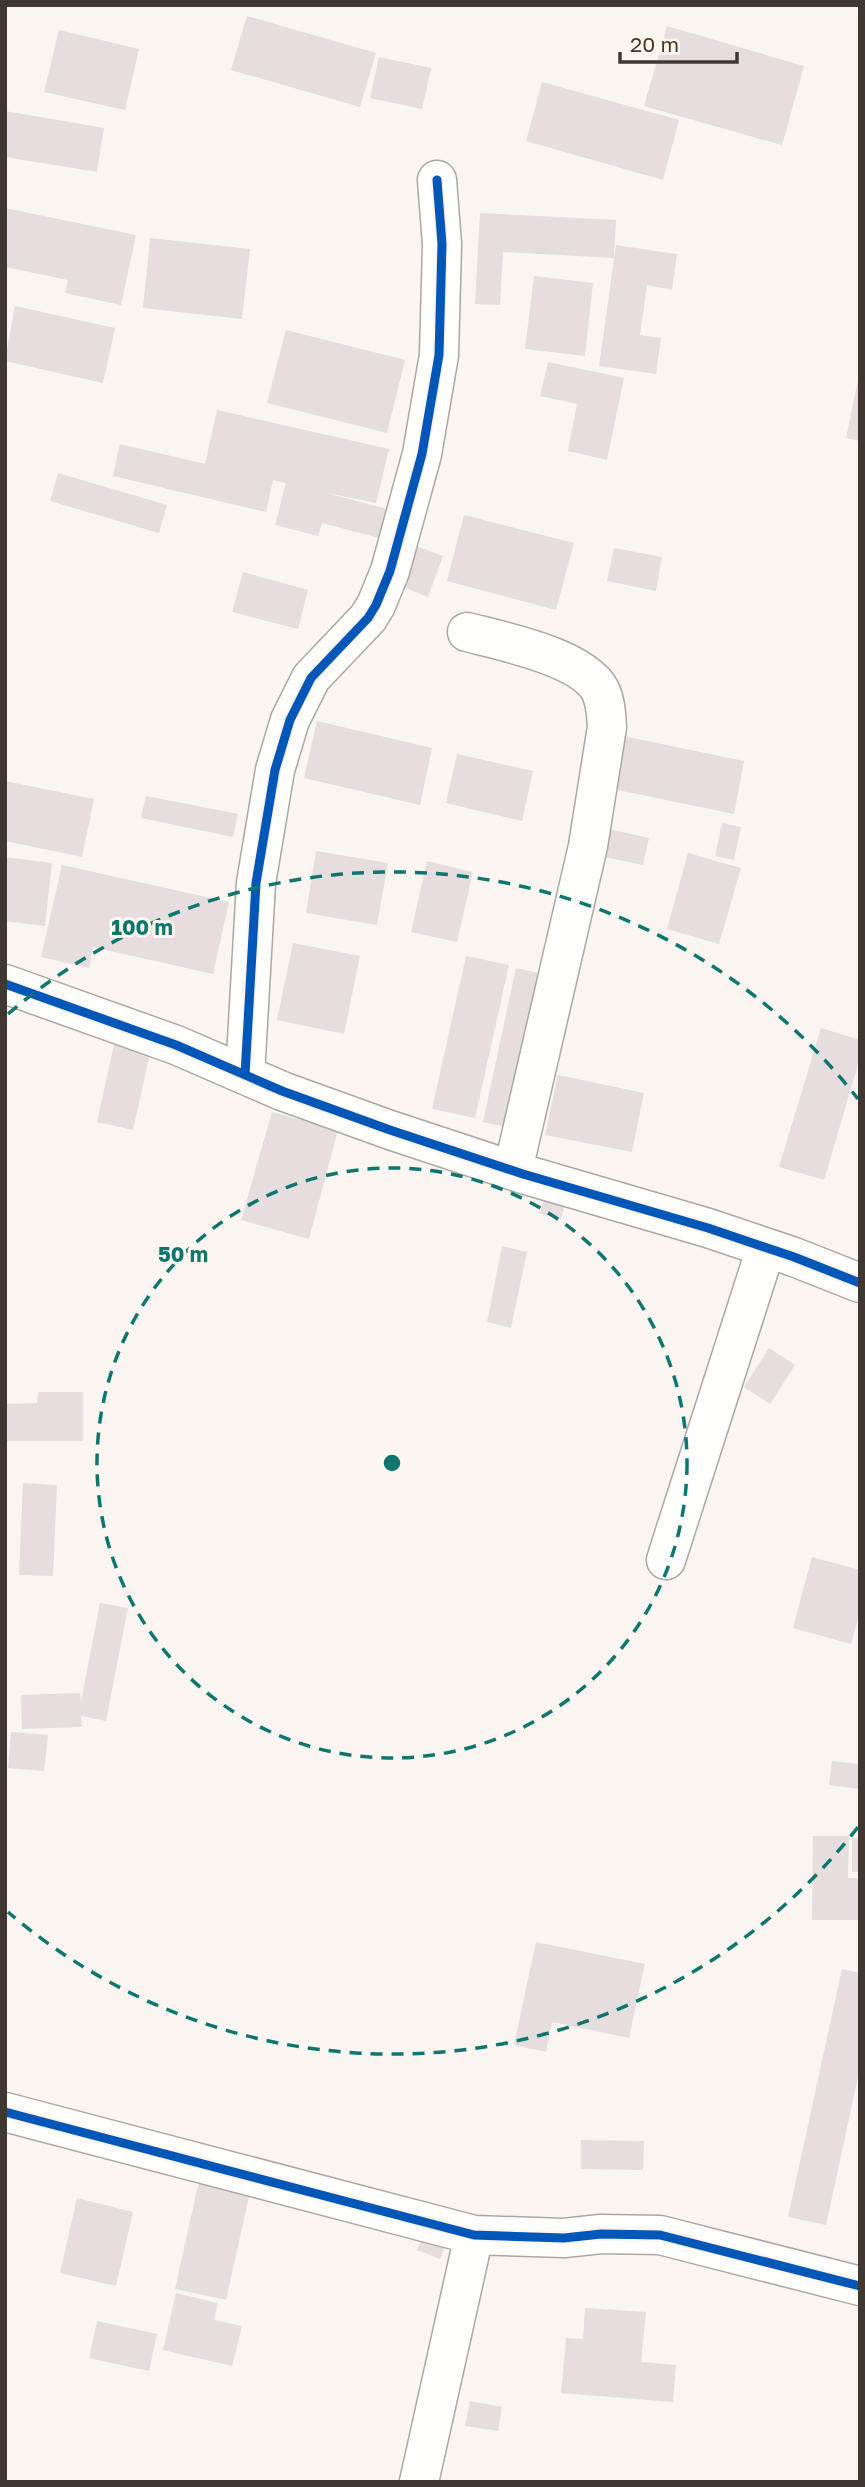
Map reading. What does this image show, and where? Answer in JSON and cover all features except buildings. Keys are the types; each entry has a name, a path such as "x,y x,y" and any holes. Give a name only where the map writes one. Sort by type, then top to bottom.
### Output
{"street":[{"path":"245,1075 256,883 275,770 290,720 311,678 368,618 376,605 390,572 422,454 439,355 442,244 437,180"},
{"path":"467,632 530,649 582,673 599,688 606,708 607,727 588,846 513,1170"},
{"path":"5,984 176,1045 282,1091 513,1170 766,1248 860,1283"},
{"path":"666,1560 766,1248"},
{"path":"5,2112 474,2235 564,2238 601,2234 660,2235 860,2286"},
{"path":"419,2482 474,2235"}],"cycle path":[{"path":"245,1075 256,883 275,770 290,720 311,678 368,618 376,605 390,571 422,454 439,355 442,244 437,180"},
{"path":"5,984 176,1045 282,1091 390,1130 523,1174 708,1228 860,1283"},
{"path":"5,2112 474,2235 564,2238 601,2234 660,2235 860,2286"}]}
